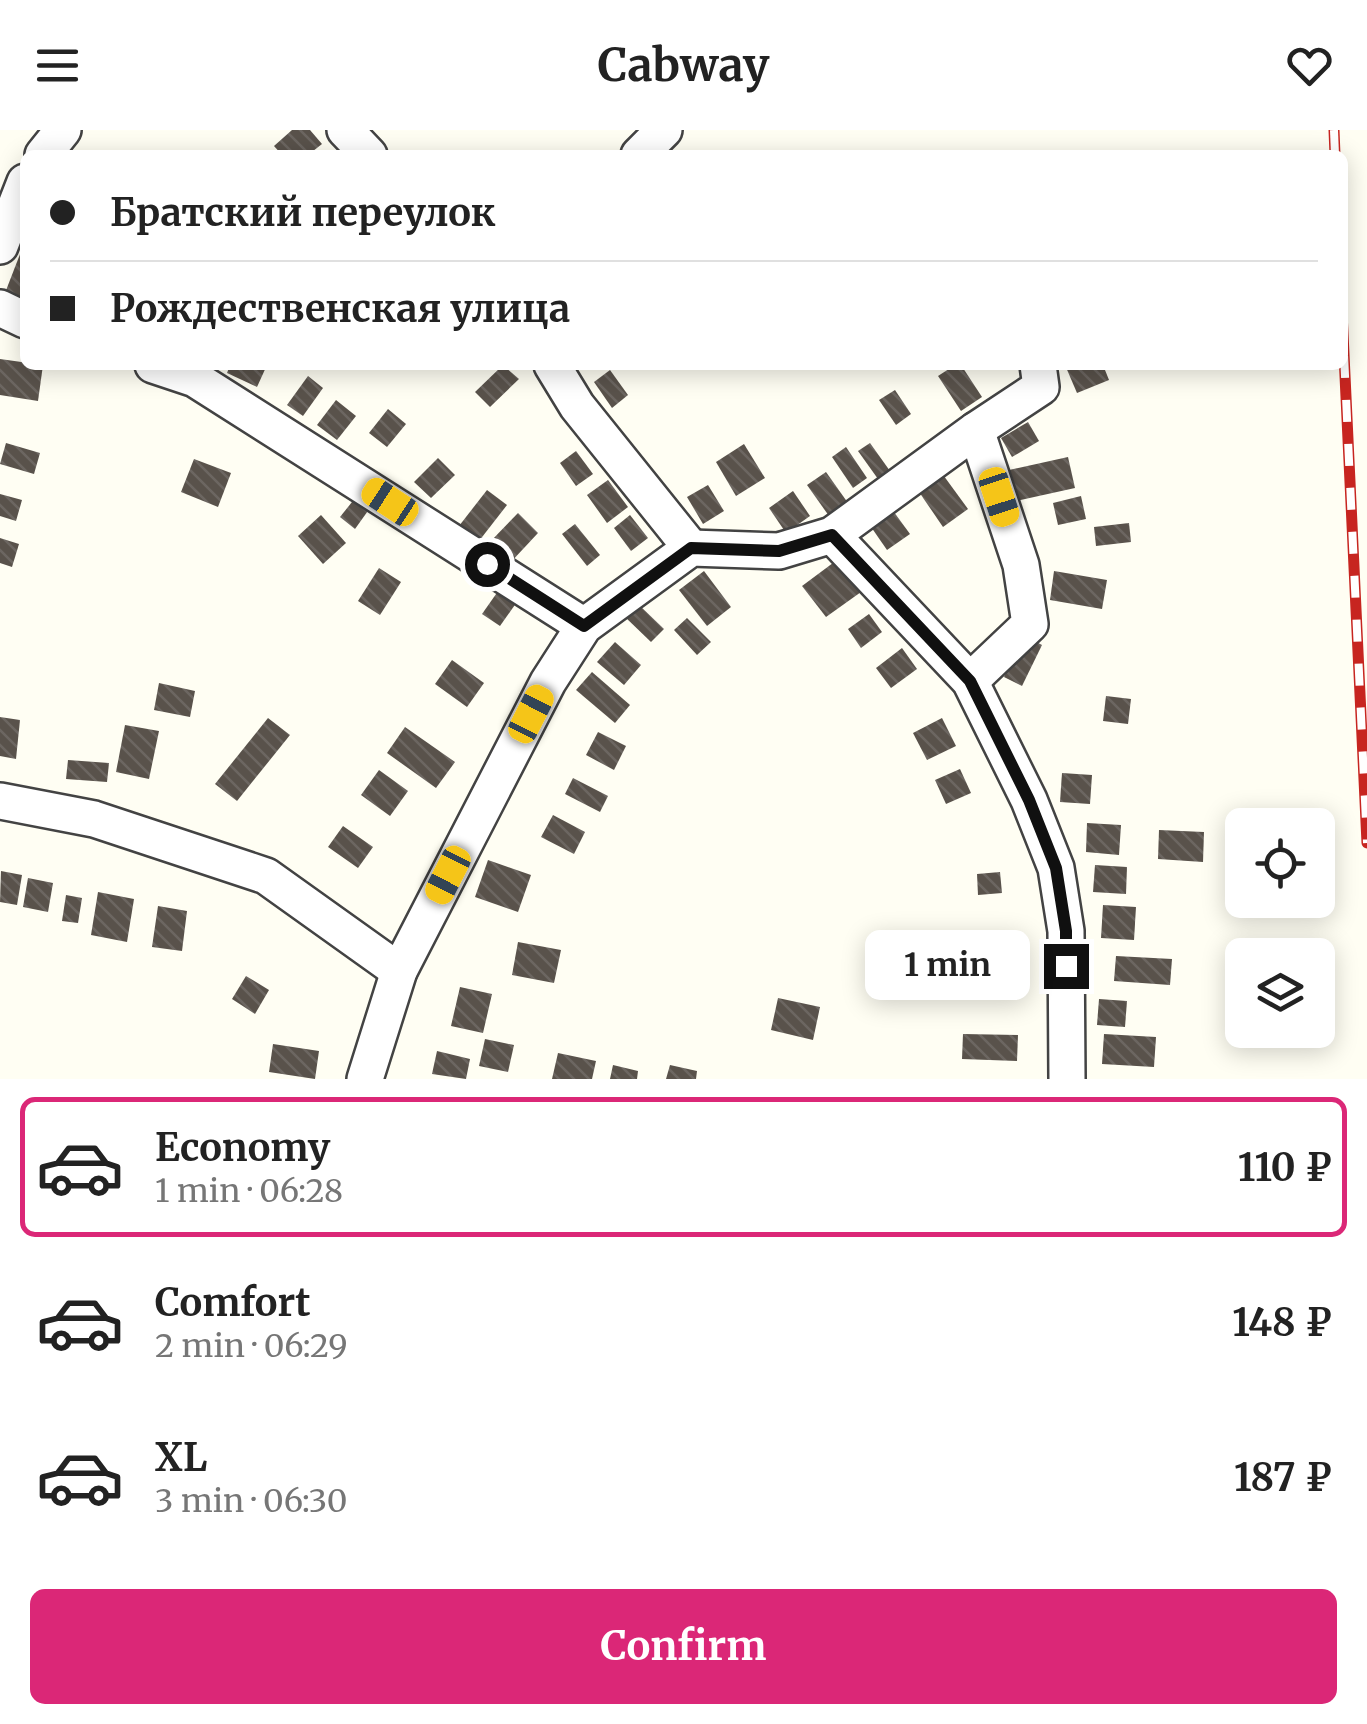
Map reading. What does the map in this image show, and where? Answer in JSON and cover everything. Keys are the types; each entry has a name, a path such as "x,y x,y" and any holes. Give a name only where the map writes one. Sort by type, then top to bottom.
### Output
{"street":[{"path":"47,150 63,130"},
{"path":"345,130 364,150"},
{"path":"644,150 664,130"},
{"path":"0,246 20,195"},
{"path":"168,370 195,379 584,626"},
{"path":"555,370 577,406 691,548"},
{"path":"365,1079 398,971 548,682 584,626 691,548 779,551 832,535 1042,387 1039,370"},
{"path":"970,681 1030,624 1021,564 976,430"},
{"path":"832,535 970,681 1029,800 1056,868 1066,931 1067,1079"},
{"path":"0,801 94,819 266,876 398,971"}],"building":[{"path":"292,130 310,130 322,144 314,150 278,150 274,146"},
{"path":"20,254 20,299 5,293"},
{"path":"0,359 20,362 20,370 42,370 38,401 0,395"},
{"path":"228,370 265,370 257,387 227,373"},
{"path":"498,370 509,370 519,379 490,407 475,392"},
{"path":"610,370 628,395 612,408 594,382"},
{"path":"947,370 964,370 982,397 961,411 938,376"},
{"path":"1067,370 1105,370 1109,380 1077,393"},
{"path":"308,376 323,388 303,416 287,405"},
{"path":"895,390 911,414 896,425 879,400"},
{"path":"336,400 356,416 337,440 317,425"},
{"path":"388,409 406,424 387,447 369,433"},
{"path":"1028,422 1039,441 1012,457 1001,438"},
{"path":"6,443 40,453 34,474 0,464"},
{"path":"870,443 890,471 878,479 858,451"},
{"path":"744,444 765,478 736,496 716,462"},
{"path":"846,447 867,478 853,488 832,457"},
{"path":"576,451 593,474 576,486 560,463"},
{"path":"1068,457 1075,488 1016,501 1009,470"},
{"path":"438,458 455,475 431,498 414,482"},
{"path":"194,459 231,473 218,507 181,492"},
{"path":"826,472 848,503 829,516 807,485"},
{"path":"941,472 968,509 943,527 917,489"},
{"path":"608,480 628,507 607,523 587,495"},
{"path":"708,485 724,511 703,524 687,497"},
{"path":"487,490 507,505 479,541 459,526"},
{"path":"793,491 810,516 786,533 769,508"},
{"path":"0,494 22,500 16,521 0,516"},
{"path":"1081,496 1086,519 1058,525 1053,503"},
{"path":"356,497 370,508 355,529 340,517"},
{"path":"891,508 910,534 887,550 869,524"},
{"path":"518,513 538,533 510,563 489,543"},
{"path":"321,515 346,543 323,564 298,536"},
{"path":"630,515 648,538 631,551 614,528"},
{"path":"1129,523 1131,542 1096,546 1094,527"},
{"path":"575,524 600,555 587,566 562,534"},
{"path":"0,538 19,544 12,567 0,563"},
{"path":"837,560 861,592 826,617 802,586"},
{"path":"379,568 401,582 380,615 358,601"},
{"path":"704,571 731,607 707,626 679,590"},
{"path":"1054,571 1107,580 1102,609 1050,600"},
{"path":"501,587 519,599 500,626 482,614"},
{"path":"637,603 664,629 651,642 624,616"},
{"path":"869,614 882,632 861,648 848,629"},
{"path":"687,618 711,642 697,655 674,630"},
{"path":"1025,636 1042,645 1022,686 1004,677"},
{"path":"615,642 641,665 624,685 597,662"},
{"path":"902,648 917,669 891,688 876,668"},
{"path":"452,660 484,683 467,707 435,684"},
{"path":"592,672 630,705 615,723 576,690"},
{"path":"159,683 195,691 190,717 154,710"},
{"path":"1106,696 1131,699 1128,724 1103,721"},
{"path":"0,717 20,720 16,759 0,756"},
{"path":"268,718 290,735 237,801 215,784"},
{"path":"942,718 956,746 927,760 913,733"},
{"path":"125,725 159,731 149,779 116,772"},
{"path":"405,727 455,762 436,788 387,753"},
{"path":"598,732 626,746 614,770 586,755"},
{"path":"68,760 109,763 107,782 66,779"},
{"path":"960,769 971,793 946,804 935,780"},
{"path":"379,770 408,791 390,816 361,795"},
{"path":"1062,773 1092,775 1090,804 1060,802"},
{"path":"573,778 608,796 600,812 565,794"},
{"path":"553,815 585,832 574,854 541,837"},
{"path":"1087,823 1121,825 1119,855 1086,852"},
{"path":"343,826 373,847 358,868 328,847"},
{"path":"1159,830 1204,832 1203,862 1158,859"},
{"path":"488,860 531,875 518,912 475,897"},
{"path":"1095,865 1127,867 1126,894 1093,892"},
{"path":"1,871 22,875 17,905 0,902"},
{"path":"1000,872 1002,893 978,895 977,874"},
{"path":"28,878 53,883 48,912 23,907"},
{"path":"98,892 134,899 127,942 91,935"},
{"path":"66,895 82,898 78,923 62,921"},
{"path":"1103,905 1136,907 1134,940 1101,938"},
{"path":"158,906 187,911 182,951 152,947"},
{"path":"969,939 1012,939 1012,959 969,959"},
{"path":"518,942 561,950 554,983 512,975"},
{"path":"1116,956 1172,959 1170,985 1114,981"},
{"path":"957,969 992,975 988,1000 953,994"},
{"path":"246,976 269,990 255,1014 232,999"},
{"path":"460,987 492,994 483,1033 451,1026"},
{"path":"778,998 820,1007 813,1040 771,1030"},
{"path":"1099,999 1127,1001 1125,1027 1097,1025"},
{"path":"963,1034 1018,1035 1017,1061 962,1059"},
{"path":"1104,1034 1156,1037 1154,1067 1102,1064"},
{"path":"485,1039 514,1045 508,1072 479,1066"},
{"path":"273,1044 319,1051 315,1079 269,1072"},
{"path":"437,1051 470,1059 466,1079 432,1074"},
{"path":"558,1053 596,1061 592,1079 552,1079"},
{"path":"613,1065 638,1071 637,1079 610,1079"},
{"path":"670,1065 697,1071 696,1079 666,1079"}],"railway":[{"path":"1334,130 1335,150"},
{"path":"1345,370 1367,843"}],"route":[{"path":"487,564 584,626 691,548 779,551 832,535 970,681 1029,800 1056,868 1066,931 1066,966"}]}
